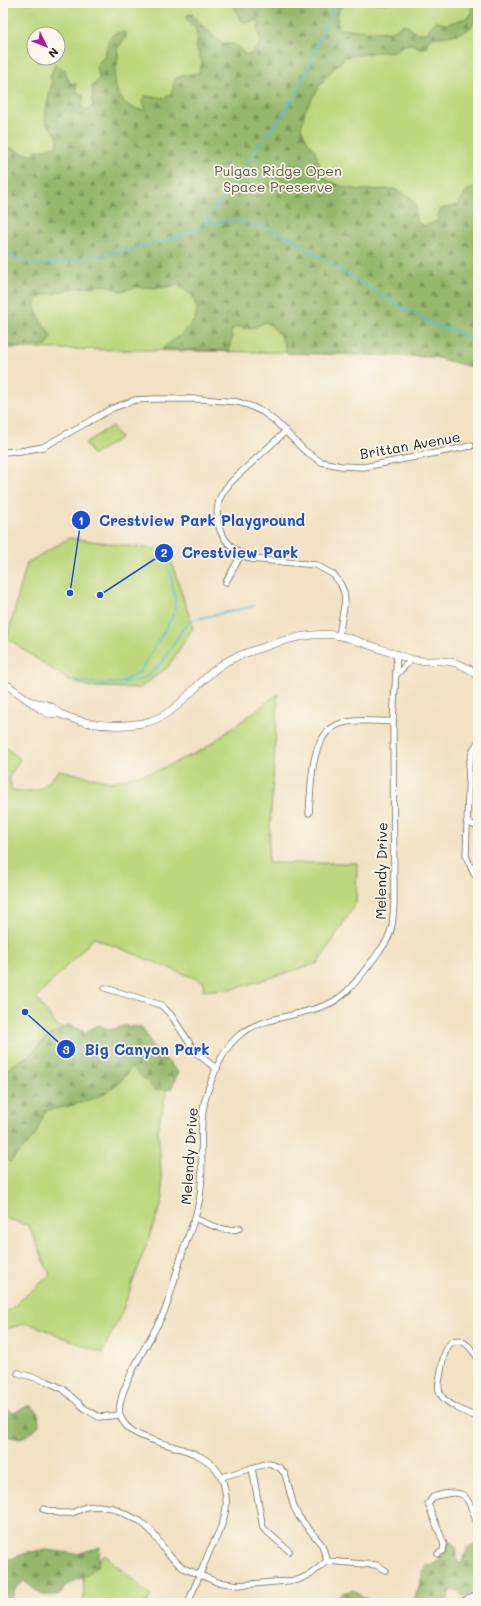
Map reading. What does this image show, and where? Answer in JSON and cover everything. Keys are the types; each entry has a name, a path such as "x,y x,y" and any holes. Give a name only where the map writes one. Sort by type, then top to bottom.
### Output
{"street":[{"name":"Brittan Avenue","path":"3,452 21,451 43,447 113,408 135,400 200,399 238,402 263,412 286,431 304,450 321,462 340,466 364,467 471,446"},
{"path":"286,431 232,482 222,494 218,507 218,525 223,537 241,555 251,559 316,565 326,569 334,575 344,592 345,600 340,636"},
{"path":"226,582 241,555"},
{"path":"3,682 50,714 58,713 78,720 117,726 144,723 159,718 172,711 217,667 232,659 280,642 309,635 340,636 398,654 412,660 444,660 454,662 467,668 478,676"},
{"name":"Melendy Drive","path":"120,1415 121,1398 128,1380 164,1313 186,1243 196,1219 201,1188 203,1117 207,1093 228,1048 242,1034 258,1025 326,1005 341,997 353,985 386,941 393,924 394,721 398,654"},
{"path":"396,676 412,660"},
{"path":"309,813 314,756 318,743 327,731 336,725 347,722 394,721"},
{"path":"478,742 473,750 470,764 466,856 474,874 478,878"},
{"path":"467,822 478,827"},
{"path":"105,988 161,1005 171,1015 196,1053 217,1069"},
{"path":"196,1219 223,1229 235,1230 240,1228"},
{"path":"478,1358 465,1343 457,1340 452,1342 448,1345 444,1352 438,1386 440,1394 445,1400 467,1413 478,1417"},
{"path":"18,1373 46,1380 63,1389 85,1409 99,1417 120,1415 128,1427 141,1436 189,1451 206,1459 217,1470 222,1477 227,1498 226,1511 223,1522 188,1603"},
{"path":"222,1477 269,1462 280,1468 285,1474 297,1512 322,1545 327,1561"},
{"path":"252,1468 263,1528 289,1551"},
{"path":"438,1554 443,1550 444,1544 428,1504 432,1497 444,1493 454,1493 464,1496 470,1502 478,1524"},
{"path":"43,1509 60,1514 72,1513 86,1507 98,1506 113,1508 140,1520 151,1531 168,1554 184,1568 217,1582 239,1585 298,1580 311,1574 327,1561 376,1565 385,1570"},
{"path":"462,1603 468,1598 478,1596"}],"green space":[{"name":"Pulgas Ridge Open Space Preserve","path":"3,3 478,3 478,367 435,355 3,348"},
{"name":"Pulgas Ridge Open Space Preserve","path":"233,3 345,3 340,9 337,19 340,29 388,32 397,29 405,23 415,32 428,33 430,27 436,21 446,24 467,18 472,14 471,8 478,3 476,20 473,25 457,34 432,38 427,42 427,47 422,49 412,44 404,45 395,51 346,57 326,76 305,110 301,128 307,141 314,149 321,170 327,180 344,187 360,190 394,189 410,197 416,204 416,221 424,226 436,222 441,209 458,205 467,191 478,186 478,369 434,357 286,353 286,348 279,334 265,322 248,328 237,326 232,330 232,338 229,348 230,351 162,349 181,335 195,320 197,309 193,296 178,285 158,288 136,287 121,291 105,285 74,288 42,295 34,305 39,317 51,336 47,346 3,346 3,142 8,149 12,148 22,153 33,155 36,150 43,150 57,145 57,135 48,126 45,120 52,83 50,77 54,66 58,66 65,70 69,83 76,84 76,91 84,96 81,106 83,109 88,110 92,106 92,86 99,79 97,65 105,55 109,39 116,33 125,32 127,34 126,37 117,49 118,58 115,70 116,87 118,93 126,104 145,110 145,106 142,101 144,96 165,98 171,94 175,79 184,75 199,73 202,63 196,46 198,40 196,29 187,19 187,15 192,14 193,17 222,44 234,44 245,54 249,55 255,50 261,42 258,30 260,24 256,19 247,23 244,22 238,15"},
{"path":"112,426 120,438 93,455 85,443"},
{"path":"69,538 168,551 193,628 168,667 140,688 91,687 69,681 7,638 27,563"},
{"path":"278,694 268,863 357,863 356,903 318,963 237,988 203,991 204,982 94,938 36,998 57,1026 118,1045 170,1077 158,1127 163,1199 122,1312 102,1353 28,1323 3,1330 3,1315 50,1275 29,1226 3,1217 3,745 20,759 9,777 12,790 34,791 39,789 59,770 110,782 156,771 204,749"},
{"path":"69,1025 86,1032 98,1025 111,1030 124,1026 142,1027 151,1044 178,1072 171,1089 155,1090 132,1067 118,1084 105,1093 80,1103 45,1111 35,1136 10,1162 3,1155 3,1072 33,1052 47,1037"},
{"path":"3,1405 13,1413 30,1405 38,1412 39,1425 30,1433 22,1437 3,1437"},
{"path":"451,1542 457,1549 457,1561 460,1563 463,1561 468,1547 478,1545 478,1593 471,1592 463,1597 460,1592 450,1590 447,1601 457,1601 457,1603 412,1603 418,1590 426,1564 431,1566 437,1562 442,1557 447,1544"},
{"path":"100,1547 98,1565 89,1574 66,1585 60,1595 42,1595 24,1581 15,1589 11,1603 3,1603 3,1555 11,1559 29,1552 46,1550 77,1554"},
{"path":"105,1555 151,1596 147,1603 84,1603 83,1571"},
{"path":"353,1590 373,1603 332,1603 342,1593"}],"waterway":[{"path":"212,212 232,188 259,144 298,91 335,3"},
{"path":"3,251 22,261 37,264 63,262 91,256 111,254 178,237 201,227 209,221 207,218 209,216"},
{"path":"209,221 215,223 233,220 261,226 286,235 370,289 405,309 429,322 478,342"},
{"path":"73,680 99,684 120,683 140,672 174,614 175,599 170,570"},
{"path":"122,683 137,681 146,677 155,669 163,661 182,630 192,620 254,606"}],"place":[{"name":"Crestview Park Playground","path":"70,593"},
{"name":"Crestview Park","path":"100,595"},
{"name":"Big Canyon Park","path":"25,1012"}]}
